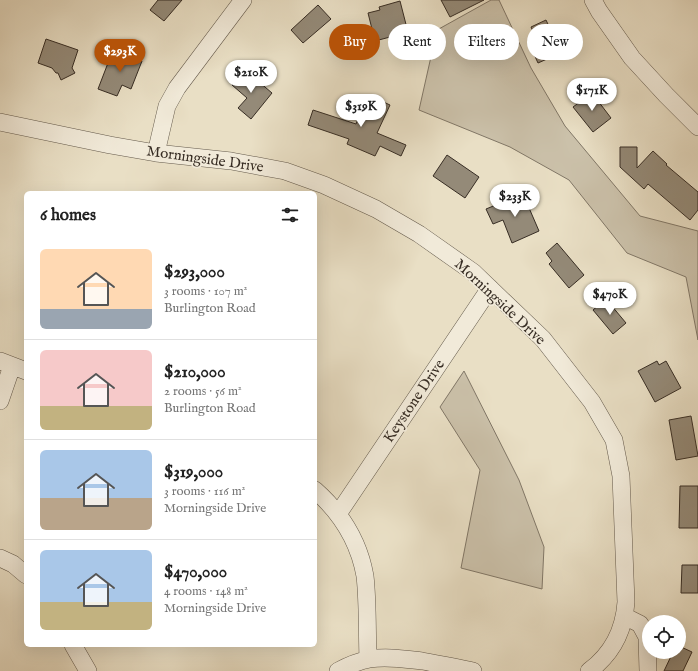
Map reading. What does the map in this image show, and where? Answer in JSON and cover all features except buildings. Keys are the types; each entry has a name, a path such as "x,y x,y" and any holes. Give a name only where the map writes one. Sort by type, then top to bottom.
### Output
{"street":[{"path":"156,153 167,106 177,88 243,0"},
{"path":"593,0 632,58 698,127"},
{"name":"Morningside Drive","path":"0,122 156,153 231,161 285,171 324,185 376,210 419,234 473,272 543,340 592,402 614,440 621,476 626,602 621,629 614,645 601,661 589,671"},
{"name":"Keystone Drive","path":"338,514 490,288"},
{"path":"0,401 12,366"},
{"path":"317,492 338,514 350,534 361,561 366,590 368,659"},
{"path":"0,558 13,564 24,573"},
{"path":"624,616 640,624 647,637 648,671"},
{"path":"75,647 88,671"},
{"path":"338,671 368,659 382,658 397,658 452,666 473,671"}],"shaded area":[{"path":"491,0 499,0 510,24 454,24 454,60 519,60 519,42 531,68 565,126 640,216 698,231 698,340 686,277 627,253 569,180 510,147 419,110 430,60 446,60 446,25"},
{"path":"464,371 519,480 544,547 542,589 461,568 480,470 440,407"}]}
